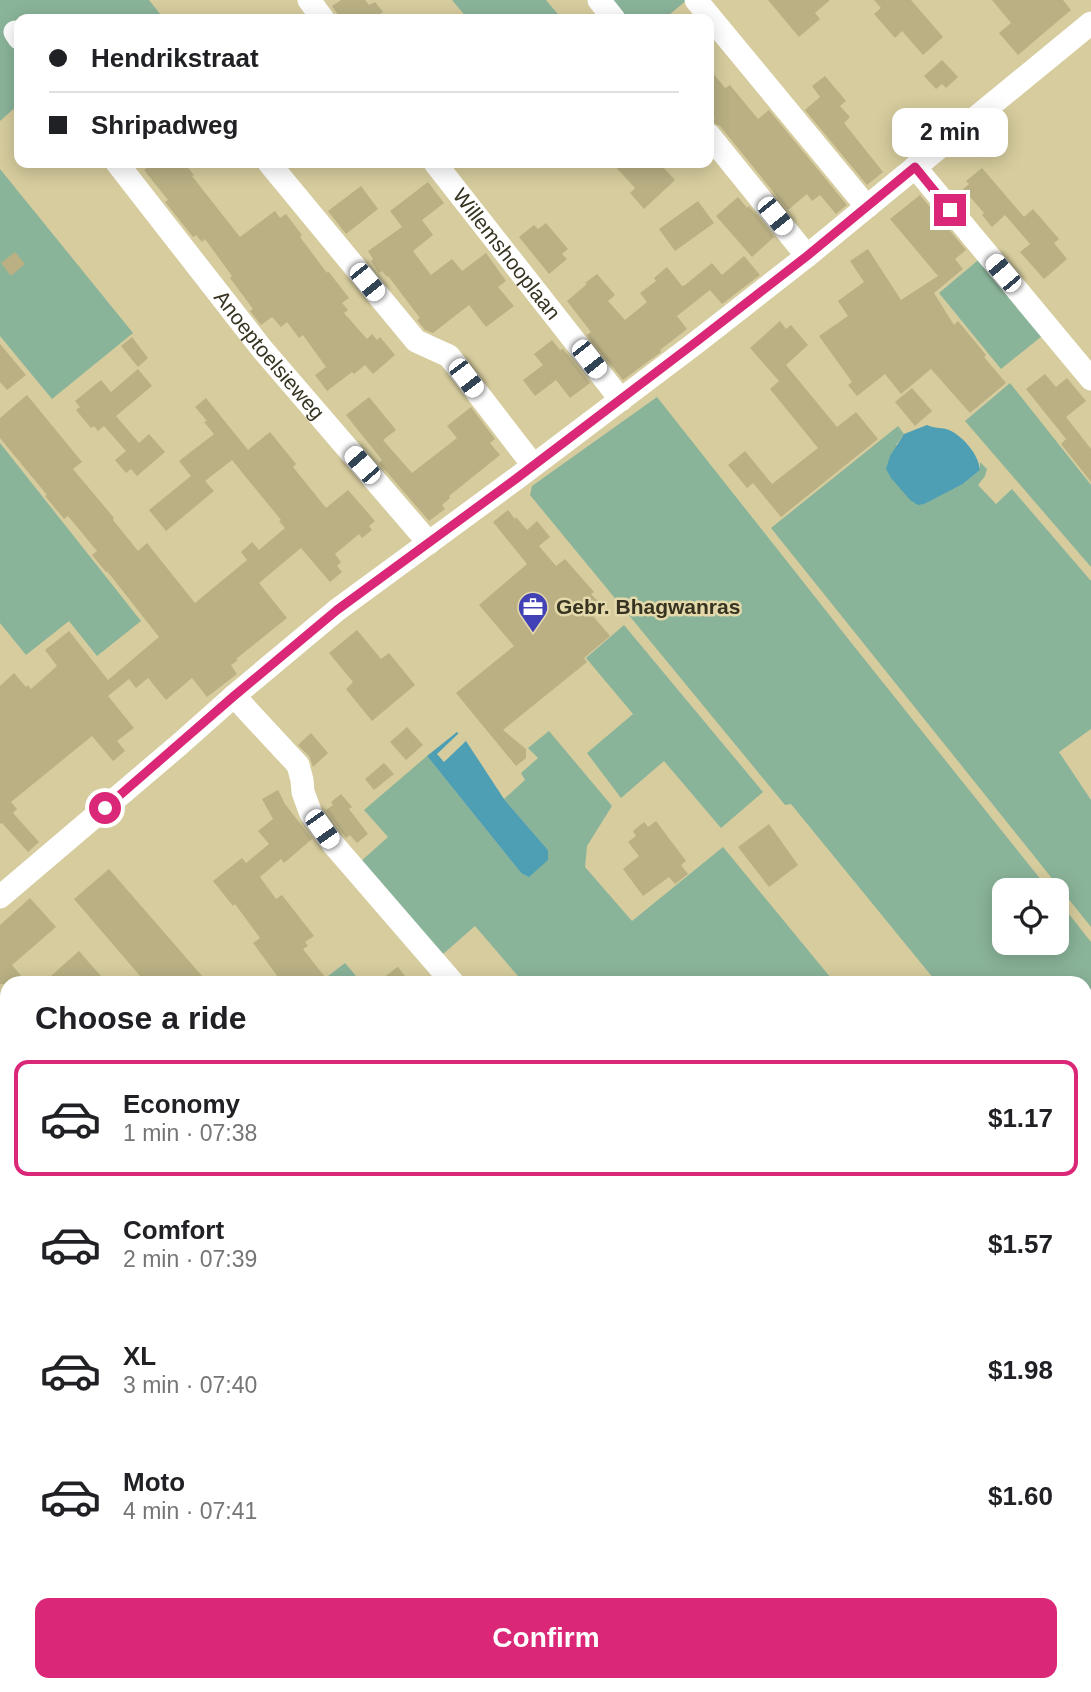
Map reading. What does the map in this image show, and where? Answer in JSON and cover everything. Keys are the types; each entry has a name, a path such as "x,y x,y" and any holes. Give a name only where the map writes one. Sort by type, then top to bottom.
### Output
{"street":[{"path":"599,0 610,14"},
{"path":"696,0 708,14"},
{"path":"714,22 867,207"},
{"path":"3,888 180,744 337,610 621,400 807,256 1091,23"},
{"path":"714,141 807,256"},
{"path":"915,167 1091,379"},
{"name":"Anoeptoelsieweg","path":"121,168 262,349 429,542"},
{"path":"273,168 416,341 449,356 533,465"},
{"name":"Willemshooplaan","path":"440,168 621,400"},
{"path":"234,696 298,765 311,814 333,844 447,976"}],"green space":[{"path":"0,0 149,0 160,14 14,14 14,108 0,121"},
{"path":"452,0 546,0 558,14 464,14"},
{"path":"605,0 687,0 670,14 616,14"},
{"path":"0,169 133,333 52,399 0,336"},
{"path":"983,256 1047,332 1001,369 939,293"},
{"path":"1010,383 1091,485 1091,567 965,421"},
{"path":"657,397 1040,878 992,878 992,955 1069,955 1069,914 1091,942 1091,976 932,976 791,804 785,805 530,495 532,486"},
{"path":"898,426 904,434 896,445 953,489 980,470 980,462 987,469 978,485 996,504 1012,489 1091,581 1091,729 1059,752 1091,800 1091,927 1069,900 1069,878 1052,878 771,528"},
{"path":"0,443 141,621 97,656 69,621 26,655 0,623"},
{"path":"624,625 763,792 721,828 664,761 621,798 587,753 633,714 586,658"},
{"path":"549,731 612,806 587,846 585,867 632,921 723,847 829,976 518,976 475,926 434,962 349,872 388,837 364,810 427,756 521,873 548,850 504,799 525,780 521,773 538,758 528,748"},
{"path":"345,963 356,976 328,976"}],"water":[{"path":"927,425 949,430 960,437 973,452 980,470 963,484 918,505 910,500 886,469 890,456 904,434"},
{"path":"457,732 466,741 504,799 548,850 548,860 529,877 521,873 427,756"}],"pier":[{"path":"459,733 466,741 444,762 437,754"}],"building":[{"path":"341,0 365,0 369,5 375,2 383,12 338,14 332,6"},
{"path":"768,0 830,0 815,13 820,19 799,37"},
{"path":"874,0 911,0 943,37 923,55 902,31 895,38 874,14 881,8"},
{"path":"992,0 1063,0 1071,10 1018,55 999,33 1011,23"},
{"path":"942,60 958,77 946,88 942,84 936,89 924,76"},
{"path":"714,74 725,88 730,85 758,119 769,110 847,205 836,214 820,195 812,201 807,194 788,210 720,126 714,123"},
{"path":"825,76 846,101 840,106 850,117 844,123 883,172 867,185 805,110 820,97 812,86"},
{"path":"188,168 240,237 275,211 280,218 286,214 327,273 328,271 349,298 342,303 348,310 344,313 367,339 372,334 377,340 380,337 395,355 373,374 365,365 327,391 315,375 326,367 303,335 299,338 287,322 281,327 272,317 261,325 250,311 253,309 230,278 232,276 205,239 202,242 196,235 193,237 144,170"},
{"path":"617,168 664,168 675,180 644,209 630,193 635,188"},
{"path":"982,168 1024,217 1033,209 1059,239 1054,243 1067,259 1044,279 1020,252 1030,244 1005,215 992,227 982,215 984,213 963,189 969,184 966,181"},
{"path":"428,182 444,203 422,220 433,235 413,251 431,275 452,259 462,271 486,253 506,281 498,287 514,306 486,327 469,305 433,333 425,330 417,320 420,318 388,276 382,271 379,273 371,261 373,259 368,251 402,227 390,211"},
{"path":"361,186 378,209 346,234 328,211"},
{"path":"920,195 966,250 955,259 963,269 934,293 954,325 958,321 1006,383 970,413 931,369 901,394 885,374 857,396 848,385 852,382 819,336 848,316 838,301 864,282 850,261 868,249 901,300 938,276 890,219"},
{"path":"738,197 747,208 749,206 774,237 752,257 716,216"},
{"path":"698,201 714,223 675,251 659,229"},
{"path":"546,223 568,249 562,254 567,259 549,274 519,237 534,225 538,229"},
{"path":"15,252 25,264 11,276 1,263"},
{"path":"744,256 760,275 722,304 710,290 677,316 687,329 623,380 587,335 591,332 567,301 597,274 615,295 608,301 625,320 647,302 640,293 656,281 654,278 667,267 682,286 712,263 722,275"},
{"path":"780,321 786,329 791,325 808,345 786,365 837,427 856,412 878,439 781,517 753,483 747,488 728,465 745,451 772,484 818,448 770,389 779,381 750,348"},
{"path":"132,337 148,358 138,367 121,346"},
{"path":"552,340 560,350 563,349 590,383 570,398 556,380 535,396 523,380 543,365 534,354"},
{"path":"0,344 26,375 7,390 0,382"},
{"path":"138,369 152,386 116,416 139,443 149,434 165,452 137,476 131,469 126,473 115,460 126,451 104,426 98,431 94,426 91,428 76,410 80,407 75,401 101,380 111,392"},
{"path":"1045,374 1056,387 1067,378 1086,401 1066,417 1091,449 1091,482 1061,444 1066,439 1026,389"},
{"path":"912,388 932,411 915,426 895,402"},
{"path":"27,395 82,462 73,469 138,551 147,543 195,603 247,560 241,552 252,542 259,550 285,528 232,460 205,481 214,491 166,531 149,510 191,476 179,461 214,434 195,407 206,398 248,450 270,432 296,464 293,467 326,508 348,490 375,521 369,526 372,530 362,538 359,534 335,554 341,562 337,566 342,572 330,582 301,548 259,583 287,618 236,659 238,660 231,665 237,674 207,697 192,678 166,700 148,678 136,688 129,679 108,696 134,728 117,741 125,751 113,761 92,736 11,802 17,809 13,813 39,842 28,852 2,823 0,824 0,686 14,673 31,689 57,666 45,650 69,631 108,680 159,637 92,555 97,551 68,516 64,519 0,438 0,418"},
{"path":"369,397 396,430 383,440 412,473 457,438 447,426 471,407 495,439 490,443 500,455 449,496 442,505 445,509 429,521 379,463 382,460 346,415"},
{"path":"508,510 527,530 537,521 550,537 539,546 556,566 565,559 594,592 591,594 603,606 592,615 610,636 584,658 587,662 503,730 526,749 526,758 516,766 456,693 514,646 479,605 527,564 493,522"},
{"path":"357,630 381,659 389,653 415,685 372,721 346,689 353,682 329,653"},
{"path":"407,727 423,745 406,760 390,742"},
{"path":"311,733 328,753 313,767 309,756 298,745"},
{"path":"384,763 394,774 374,790 365,779"},
{"path":"278,790 285,804 312,839 284,863 281,859 260,877 276,899 282,895 314,936 305,942 308,946 303,949 324,976 277,976 253,943 260,938 235,904 233,906 213,881 242,858 246,863 269,844 258,831 273,819 262,799"},
{"path":"341,794 368,834 357,843 350,835 346,838 326,810"},
{"path":"656,821 686,861 681,865 688,874 675,884 669,877 643,896 623,869 639,856 628,842 636,836 633,831 644,822 648,827"},
{"path":"769,824 798,865 769,887 738,847"},
{"path":"109,869 202,976 140,976 74,899"},
{"path":"30,898 56,927 12,965 21,976 0,976 0,925"},
{"path":"79,951 101,976 51,976"},
{"path":"396,968 405,976 386,976"}],"place":[{"name":"Gebr. Bhagwanras","path":"533,634"}],"route":[{"path":"105,808 337,610 696,342 807,256 915,167 950,210"}]}
